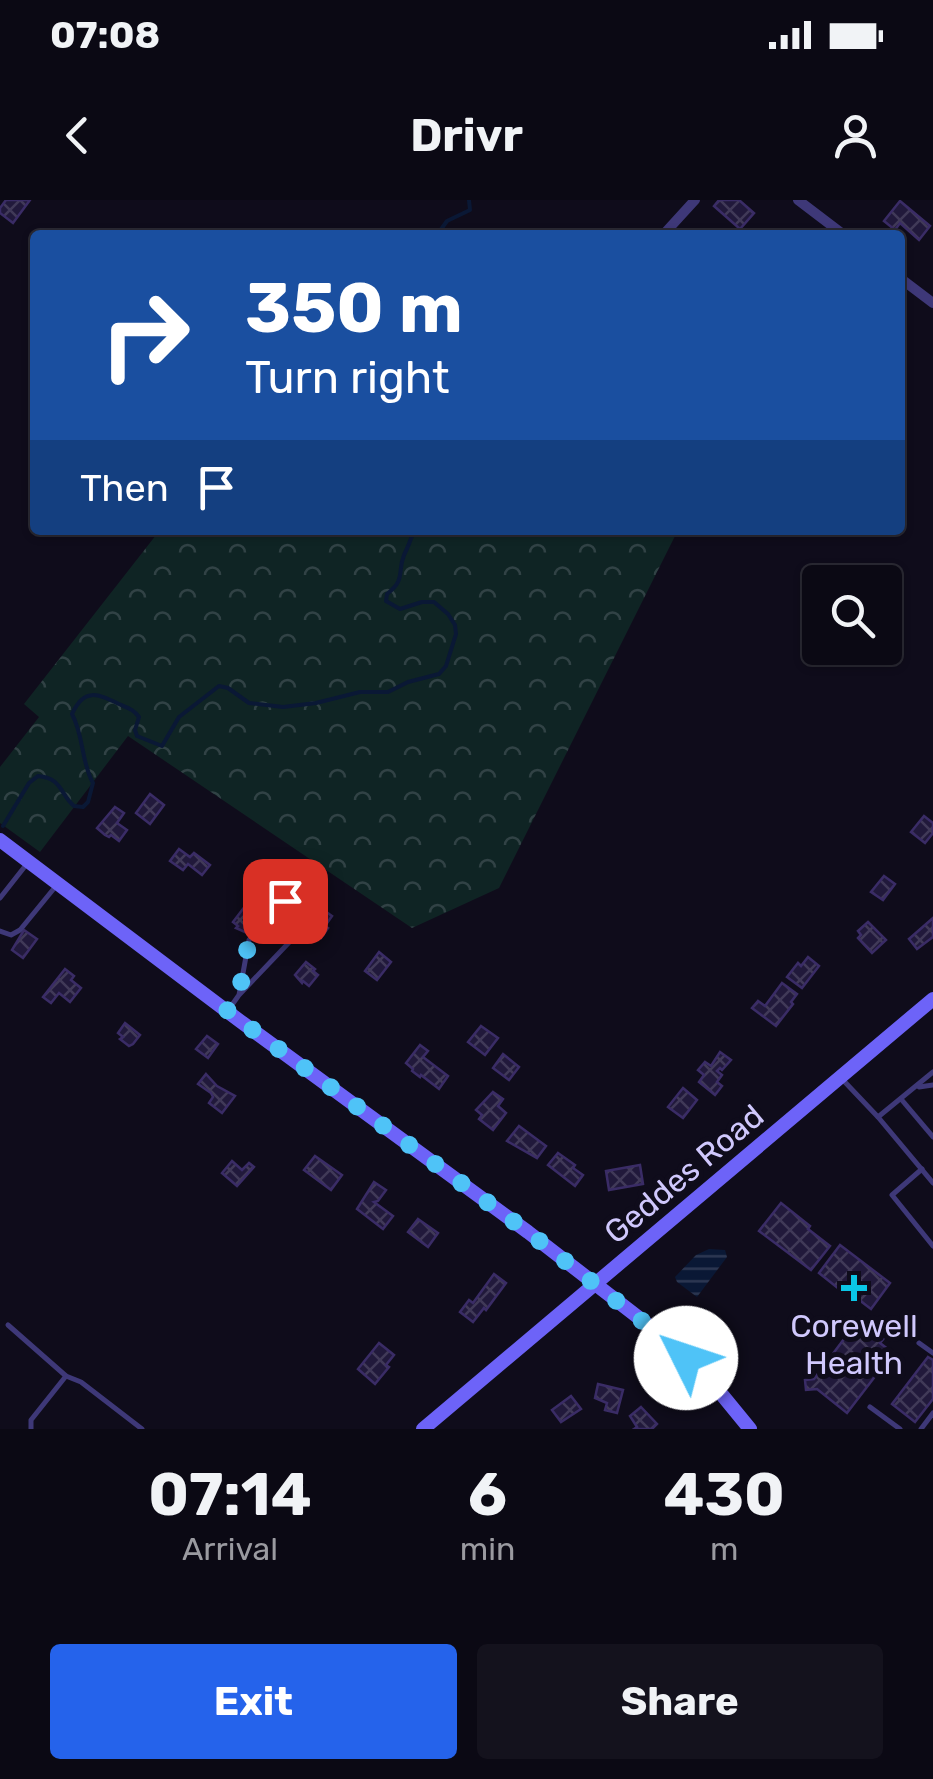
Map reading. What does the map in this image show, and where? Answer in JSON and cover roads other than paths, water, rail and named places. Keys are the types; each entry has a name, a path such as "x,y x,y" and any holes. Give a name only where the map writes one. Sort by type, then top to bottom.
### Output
{"main road":[{"path":"0,840 596,1284 686,1358 750,1429"},
{"name":"Geddes Road","path":"423,1429 933,999"}],"street":[{"path":"668,230 695,200"},
{"path":"798,200 837,230"},
{"path":"905,282 933,303"}],"lane":[{"path":"0,898 28,862"},
{"path":"0,931 11,934 20,930 58,884"},
{"path":"227,1011 299,932 301,913 285,901 277,903 249,940 239,994"},
{"path":"878,1118 933,1072"},
{"path":"840,1077 933,1183"},
{"path":"916,1087 933,1085"},
{"path":"902,1099 933,1136"},
{"path":"922,1170 892,1194 933,1246"},
{"path":"8,1325 66,1376 81,1382 142,1429"},
{"path":"918,1343 933,1353"},
{"path":"31,1429 31,1420 66,1376"},
{"path":"870,1407 900,1429"},
{"path":"921,1429 933,1412"}],"water":[{"path":"709,1249 725,1250 727,1257 697,1297 675,1277 696,1255"}],"waterway":[{"path":"441,230 447,221 470,210 469,200"},
{"path":"3,826 29,783 38,776 56,783 74,806 83,807 88,802 93,783 72,714 87,696 104,698 132,710 139,717 137,736 162,746 179,717 219,686 249,703 283,707 360,692 388,692 439,674 446,666 456,634 448,614 434,602 400,609 386,601 399,580 412,535"}],"place":[{"name":"Corewell Health","path":"854,1288"}]}
